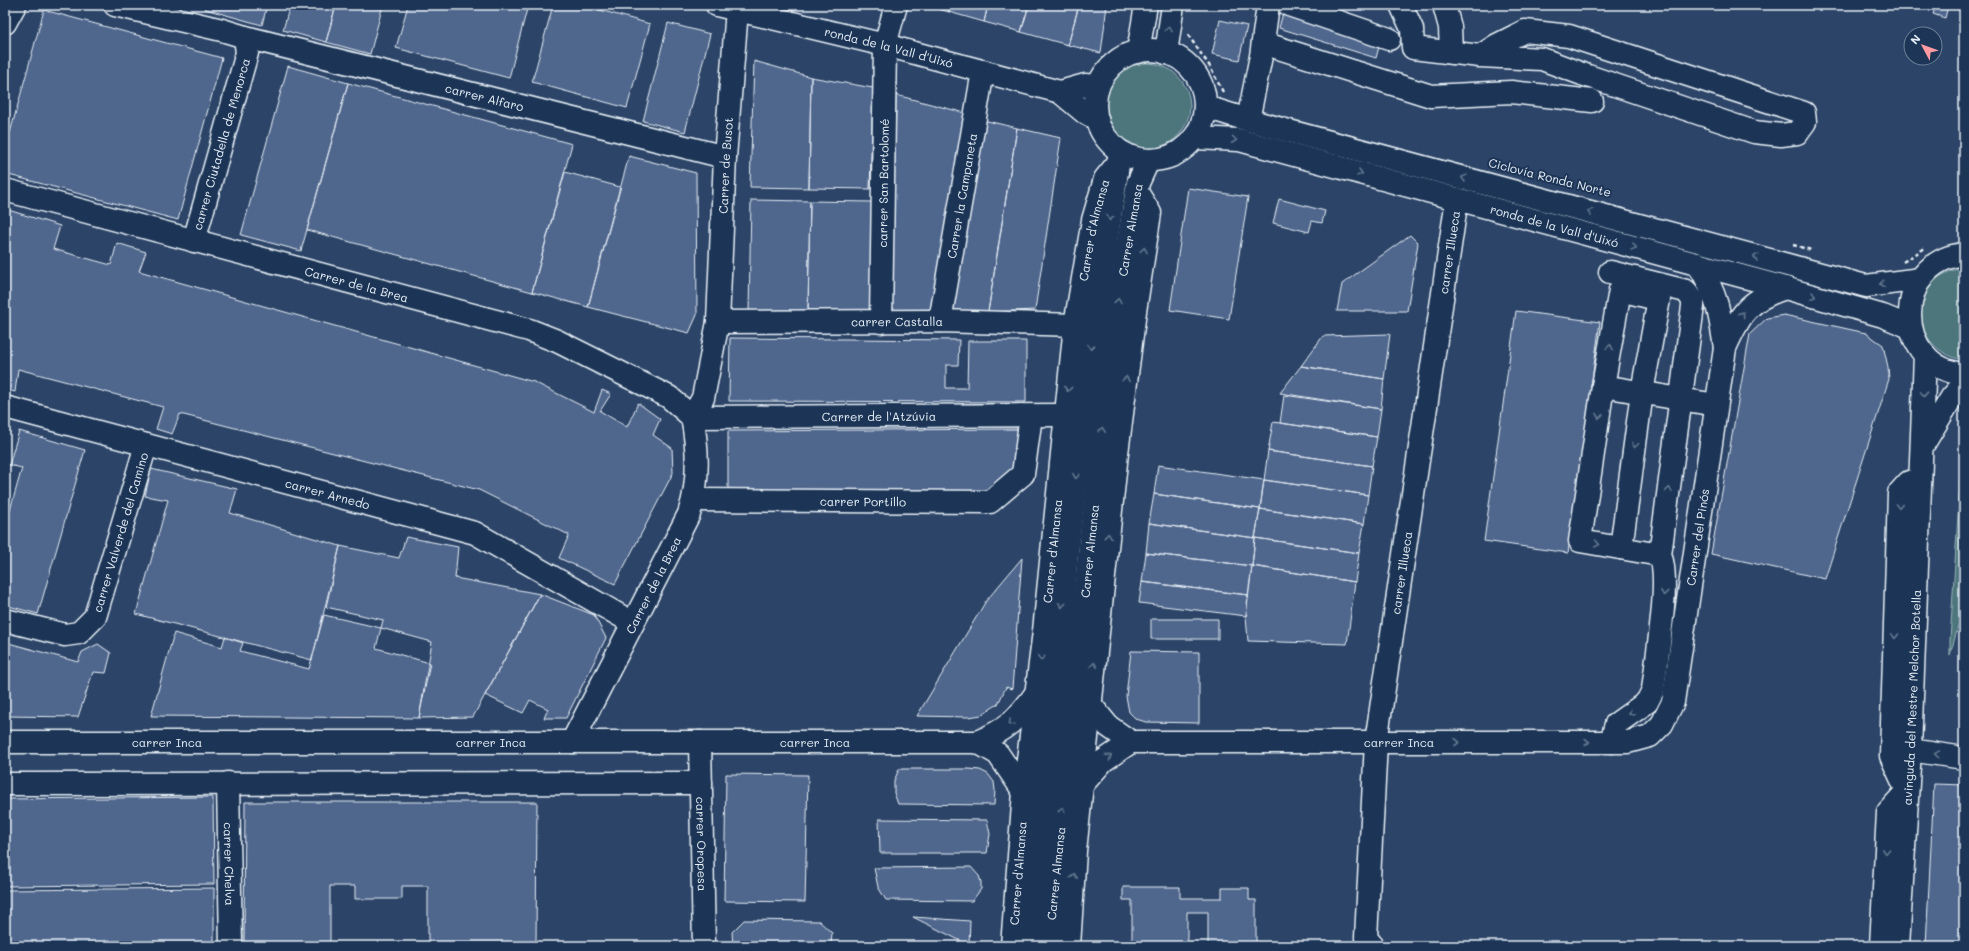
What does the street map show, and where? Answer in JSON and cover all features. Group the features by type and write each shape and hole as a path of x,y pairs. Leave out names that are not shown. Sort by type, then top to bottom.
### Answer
{"street":[{"path":"5,23 15,5"},
{"path":"115,5 222,30 245,37"},
{"name":"carrer San Bartolomé","path":"881,322 885,45 896,5"},
{"path":"1138,52 1146,5"},
{"path":"1166,52 1174,5"},
{"path":"1250,113 1268,5"},
{"path":"1289,5 1389,39"},
{"path":"1402,5 1412,29 1414,48 1480,56 1542,59 1754,132 1781,135 1797,133 1806,122 1804,113 1569,36 1526,31 1498,44 1480,56"},
{"path":"1444,5 1450,28 1450,53"},
{"name":"ronda de la Vall d'Uixó","path":"727,8 885,45 1060,92 1084,112 1097,119"},
{"name":"Carrer de Busot","path":"718,322 725,157 727,8"},
{"name":"carrer Alfaro","path":"245,37 725,157"},
{"name":"carrer Ciutadella de Menorca","path":"194,241 247,53 245,37"},
{"path":"1262,43 1431,96 1511,92 1592,101"},
{"path":"1138,52 1166,52 1182,60 1192,69 1200,82 1204,93 1206,107 1204,118 1195,138 1187,147 1172,156 1148,161 1119,157 1101,130 1097,119 1096,102 1098,86 1105,73 1118,61 1138,52"},
{"name":"Carrer la Campaneta","path":"940,322 983,71"},
{"path":"1060,92 1085,85 1098,86"},
{"name":"ronda de la Vall d'Uixó","path":"1206,107 1250,113 1866,286 1921,279"},
{"name":"ronda de la Vall d'Uixó","path":"1195,138 1239,140 1785,288 1882,316 1910,327"},
{"name":"Carrer d'Almansa","path":"1012,946 1024,792 1075,325 1095,213 1105,179 1119,157"},
{"name":"Carrer d'Almansa","path":"1031,946 1067,554 1092,333 1119,157"},
{"name":"Carrer Almansa","path":"1048,946 1112,334 1138,182 1148,161"},
{"name":"Carrer de la Brea","path":"5,190 529,330 557,341 669,397 692,417 696,458 694,500 683,528 572,742"},
{"path":"1069,946 1075,851 1118,445 1135,311 1150,213 1137,192"},
{"name":"carrer Illueca","path":"1369,942 1376,742 1457,199"},
{"path":"1964,254 1943,260 1931,268 1921,279 1913,294 1909,310 1910,327 1916,342 1925,355 1938,366 1955,373 1964,374"},
{"name":"Carrer del Pinós","path":"1698,264 1710,284 1719,309 1725,348"},
{"path":"1610,272 1686,292 1693,300 1660,555 1664,563 1665,586 1653,690 1647,702 1616,724 1611,742"},
{"name":"Carrer del Pinós","path":"1662,724 1673,702 1725,348 1735,324 1747,306 1772,292 1785,288"},
{"path":"1660,555 1580,541 1603,386 1620,290 1693,306"},
{"path":"1621,548 1642,392 1659,299"},
{"path":"692,417 703,398 718,322"},
{"name":"carrer Castalla","path":"718,322 940,322 1075,325"},
{"name":"avinguda del Mestre Melchor Botella","path":"1898,946 1910,750 1925,355"},
{"name":"avinguda del Mestre Melchor Botella","path":"1921,448 1952,397 1964,384"},
{"path":"1603,386 1716,405"},
{"name":"carrer Arnedo","path":"5,407 475,534 633,623"},
{"name":"Carrer de l'Atzúvia","path":"692,417 1065,415"},
{"name":"carrer Portillo","path":"694,500 990,502 1023,474 1031,416"},
{"name":"carrer Valverde del Camino","path":"5,620 65,635 79,633 94,617 146,445"},
{"path":"1881,946 1888,812 1907,792 1891,756 1899,493 1909,482 1920,480"},
{"path":"977,742 999,733 1024,711 1036,693"},
{"path":"1082,786 1103,761 1131,742 1108,726 1090,704"},
{"name":"carrer Inca","path":"1131,742 1628,742 1650,736 1662,724"},
{"name":"carrer Inca","path":"5,742 977,742"},
{"name":"carrer Oropesa","path":"700,742 704,946"},
{"path":"977,742 998,754 1024,792"},
{"path":"1910,750 1964,758"},
{"name":"carrer Chelva","path":"228,783 231,946"},
{"path":"5,784 701,783"},
{"path":"1053,946 1072,915"},
{"name":"Carrer d'Almansa","path":"1019,946 1033,924"}],"path":[{"path":"1187,28 1187,33 1209,65 1226,98 1250,113"},
{"path":"1792,245 1814,251"},
{"path":"1902,262 1929,246"}],"green space":[{"path":"1147,63 1163,66 1171,70 1183,82 1187,90 1190,106 1187,122 1183,130 1171,142 1163,146 1147,149 1131,146 1123,142 1111,130 1107,122 1104,106 1107,90 1111,82 1123,70 1131,66"},
{"path":"1960,268 1964,268 1964,360 1939,350 1930,341 1920,318 1921,306 1925,294 1933,282 1943,275"},
{"path":"1964,422 1964,606 1950,655 1950,640"}],"building":[{"path":"206,5 267,5 262,25 205,9"},
{"path":"290,5 336,5 326,42 283,30"},
{"path":"336,5 383,5 370,54 326,42"},
{"path":"408,5 528,5 509,78 396,48"},
{"path":"553,5 582,5 650,24 627,108 532,82"},
{"path":"925,5 950,5 949,12"},
{"path":"950,5 988,5 984,22 949,12"},
{"path":"988,5 1029,5 1021,32 984,22"},
{"path":"1029,5 1079,5 1068,45 1021,32"},
{"path":"1079,5 1107,5 1101,53 1068,45"},
{"path":"1936,5 1962,5 1960,10 1948,6 1945,18 1933,14"},
{"path":"44,10 222,58 178,220 5,174 5,151"},
{"path":"1283,13 1380,43 1376,58 1279,28"},
{"path":"1220,20 1247,26 1239,60 1212,54"},
{"path":"668,23 710,34 685,132 643,121"},
{"path":"754,61 811,77 809,188 750,187"},
{"path":"288,66 348,83 301,251 241,235"},
{"path":"811,77 873,88 870,189 809,188"},
{"path":"348,83 572,144 532,292 307,230"},
{"path":"896,95 965,113 934,312 892,313"},
{"path":"983,120 1017,128 988,312 952,313"},
{"path":"1017,128 1061,138 1035,310 988,312"},
{"path":"629,156 696,173 697,315 689,333 588,307"},
{"path":"565,172 620,187 588,307 532,292"},
{"path":"1188,188 1248,197 1229,319 1170,310"},
{"path":"1279,199 1325,211 1322,223 1312,221 1309,232 1273,223"},
{"path":"751,200 810,201 808,312 749,312"},
{"path":"810,201 872,202 870,313 808,312"},
{"path":"5,209 60,226 53,249 111,265 117,243 146,252 139,271 534,382 594,412 602,390 611,394 600,411 627,427 638,403 660,419 653,435 672,448 673,473 615,584 559,558 569,535 479,490 180,414 172,434 156,429 163,407 18,369 15,392 5,389"},
{"path":"1410,235 1418,243 1407,311 1337,311 1342,284"},
{"path":"1516,311 1600,322 1568,553 1484,541"},
{"path":"1784,315 1866,333 1883,345 1888,367 1889,379 1825,579 1711,554 1750,334 1767,318"},
{"path":"1390,334 1384,379 1301,366 1323,336"},
{"path":"730,338 959,340 958,365 946,365 946,388 967,388 968,341 1026,341 1026,402 729,401"},
{"path":"1301,366 1384,379 1381,409 1280,393"},
{"path":"1284,395 1381,409 1377,437 1280,423"},
{"path":"1273,422 1377,437 1372,466 1268,451"},
{"path":"1021,429 1015,470 995,492 728,492 728,431"},
{"path":"19,431 85,450 38,614 5,605 5,528 22,468 9,465"},
{"path":"1268,451 1372,466 1368,495 1264,480"},
{"path":"1158,465 1264,480 1260,509 1154,494"},
{"path":"151,469 237,489 230,513 340,546 312,660 136,614 168,500 145,496"},
{"path":"1264,480 1368,495 1364,524 1260,509"},
{"path":"1154,494 1260,509 1255,538 1149,523"},
{"path":"1260,509 1364,524 1359,553 1255,538"},
{"path":"1149,523 1255,538 1252,566 1146,553"},
{"path":"406,537 458,547 455,578 540,594 473,717 419,718 432,642 381,628 383,620 326,607 340,546 399,558"},
{"path":"1255,538 1359,553 1355,582 1252,566"},
{"path":"1146,553 1252,566 1248,595 1142,582"},
{"path":"1022,558 1012,689 1006,687 998,704 981,715 969,717 917,716 986,601"},
{"path":"1252,566 1355,582 1347,644 1248,641 1246,616"},
{"path":"1142,582 1248,595 1246,616 1139,603"},
{"path":"540,594 594,615 606,638 566,718 544,718 548,709 530,700 523,713 485,695"},
{"path":"324,615 381,628 376,648 430,663 419,718 151,716 174,633 222,647 225,637 243,643 240,651 309,669"},
{"path":"1151,619 1218,619 1218,639 1151,639"},
{"path":"5,642 78,662 82,652 98,644 111,653 106,673 93,672 78,717 5,716"},
{"path":"1131,651 1199,652 1199,723 1146,722 1136,719 1129,712 1126,696"},
{"path":"899,769 980,770 988,774 994,782 994,805 898,804 894,793 894,781"},
{"path":"726,774 808,775 805,902 724,901"},
{"path":"1934,784 1964,785 1964,946 1926,946"},
{"path":"213,797 214,884 5,886 5,799"},
{"path":"245,802 537,802 536,946 428,946 428,886 402,886 402,899 355,899 355,886 330,886 330,946 244,946"},
{"path":"879,819 987,820 990,834 987,853 880,853"},
{"path":"971,867 979,876 981,882 981,889 972,901 886,900 878,887 874,868"},
{"path":"1123,887 1180,887 1180,898 1222,898 1222,888 1249,888 1249,900 1256,900 1256,946 1208,946 1208,912 1187,912 1187,946 1132,946 1132,900 1123,900"},
{"path":"214,888 214,946 5,946 5,890"},
{"path":"913,917 970,921 969,945"},
{"path":"744,920 819,921 832,933 831,946 733,946 732,932"}]}
